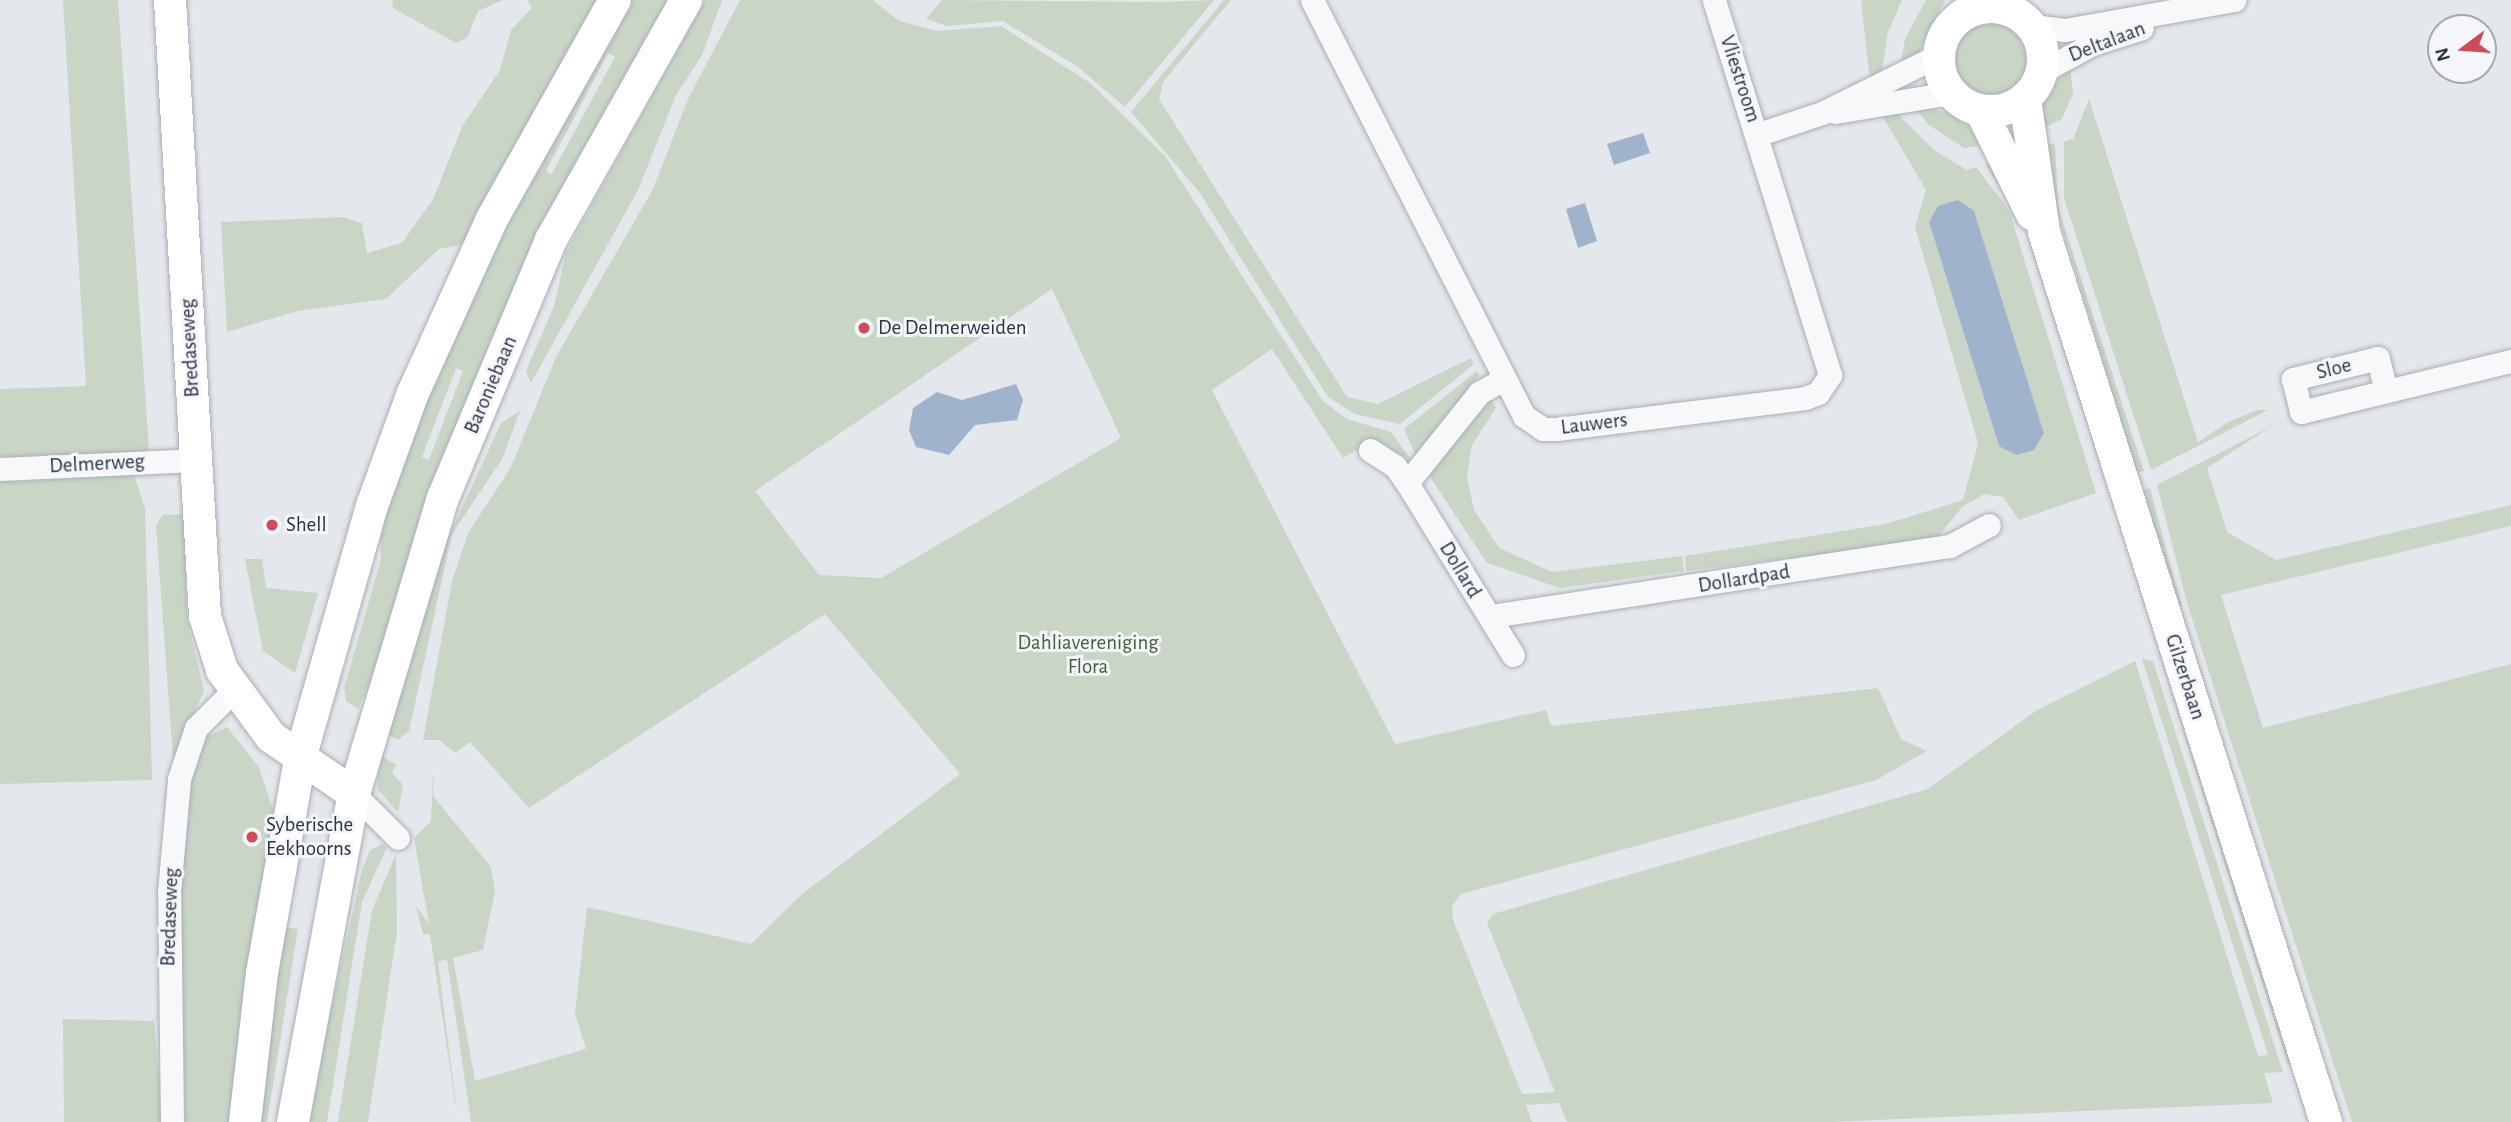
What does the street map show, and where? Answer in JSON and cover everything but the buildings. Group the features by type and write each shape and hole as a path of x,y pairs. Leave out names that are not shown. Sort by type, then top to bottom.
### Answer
{"street":[{"name":"Bredaseweg","path":"170,0 205,617 234,690 271,737 354,793"},
{"path":"245,1122 262,973 301,755 335,620 413,393 492,219 615,0"},
{"name":"Baroniebaan","path":"354,793 443,498 551,240 686,0"},
{"name":"Lauwers","path":"1312,0 1504,379 1524,416 1543,429 1818,393 1830,375 1828,364 1759,134"},
{"name":"Vliestroom","path":"1714,0 1759,134 1822,113 1939,55"},
{"name":"Deltalaan","path":"2032,26 2065,30 2174,14 2235,0"},
{"path":"1993,3 2032,26 2043,52 2041,72 2025,98 2008,109 1981,111 1951,93 1939,55 1956,9 1993,3"},
{"name":"Deltalaan","path":"2041,72 2092,44 2174,14"},
{"name":"Vliestroom","path":"1822,113 1951,93"},
{"name":"Gilzerbaan","path":"2025,98 2044,232 2326,1122"},
{"name":"Gilzerbaan","path":"1981,111 2044,232"},
{"path":"2386,391 2511,361"},
{"path":"1407,483 1479,393 1504,379"},
{"name":"Dollard","path":"1370,450 1395,466 1407,483 1514,655"},
{"name":"Delmerweg","path":"0,469 195,460"},
{"name":"Dollardpad","path":"1492,616 1951,547 1989,525"},
{"name":"Bredaseweg","path":"172,1122 169,892 179,779 196,728 234,690"},
{"path":"354,793 398,838"},
{"path":"293,1122 354,793"}],"green space":[{"path":"63,0 118,0 149,450 0,464 0,389 86,386"},
{"path":"392,0 503,0 478,11 467,38 456,43 393,8"},
{"path":"527,0 600,0 466,244 439,249 386,299 298,311 227,332 221,222 342,217 362,223 367,253 402,243 433,199 463,125 500,70 511,30 532,8"},
{"path":"620,0 672,0 358,709 346,701 344,688 381,559 380,524 455,326","holes":["608,53 615,57 551,175 546,171","456,368 463,371 429,460 422,457"]},
{"path":"705,0 722,0 702,55 676,95 638,190 531,383 526,371 554,306 566,252"},
{"name":"Dahliavereniging Flora","path":"740,0 873,0 899,21 938,31 1001,26 1090,83 1165,156 1323,401 1347,419 1391,432 1411,460 1383,445 1363,446 1343,458 1272,349 1212,390 1395,744 1546,710 1551,726 1878,688 1901,739 1927,751 1876,780 1461,894 1452,906 1453,920 1522,1094 1555,1092 1487,923 1493,914 1928,789 2037,710 2135,661 2258,1056 2268,1055 2142,659 2153,661 2283,1072 2264,1073 2273,1103 1829,1122 1567,1122 1559,1103 1526,1105 1532,1122 471,1122 447,959 438,962 458,1122 430,934 423,934 416,906 429,924 414,838 431,821 434,774 433,796 491,867 495,891 483,950 453,958 475,1081 586,1049 575,1014 587,907 751,944 801,895 960,774 825,614 529,808 470,742 455,753 439,740 423,740 452,581 468,533 510,469 557,355 652,191 689,97","holes":["1052,289 1121,438 881,578 819,575 755,491"]},
{"path":"942,0 1214,0 1125,107 1078,67 1003,21 947,26 926,19"},
{"path":"1224,0 1231,0 1163,82 1159,99 1347,397 1378,404 1471,358 1474,364 1400,424 1355,414 1328,397 1200,193 1131,112"},
{"path":"1861,0 1902,0 1888,32 1882,71 1870,80"},
{"path":"1926,0 1945,0 1920,51 1900,70 1905,39"},
{"path":"1982,20 1998,20 2012,26 2023,37 2029,51 2029,67 2023,81 2012,92 1998,98 1982,98 1968,92 1957,81 1951,67 1951,51 1957,37 1968,26"},
{"path":"2070,65 2073,93 2062,119 2036,132 2044,99"},
{"path":"2089,99 2198,442 2228,422 2258,410 2268,410 2151,470 2064,198 2064,142 2073,139"},
{"path":"1912,104 1949,113 1993,144 1964,148 1929,125"},
{"path":"1880,112 1896,112 1934,150 1967,170 1976,167 2009,210 2096,493 2019,520 2003,497 1984,494 1962,507 1936,540 1686,571 1685,556 1886,524 1963,500 1978,443 1915,227 1926,190","holes":["1955,202 1974,211 2044,433 1999,446 1929,222 1941,206"]},
{"path":"2055,143 2058,208 2144,471 2137,473 2038,148"},
{"path":"2002,159 2074,369 2104,477 2024,224 1985,164"},
{"path":"1477,371 1479,375 1417,457 1404,429"},
{"path":"1491,399 1496,408 1472,445 1467,477 1474,510 1499,548 1552,572 1682,556 1684,571 1560,588 1487,563 1428,474 1480,404"},
{"path":"520,411 502,459 452,534 409,731 398,740 386,733 449,536 501,423"},
{"path":"2272,426 2207,468 2227,532 2276,560 2511,505 2511,526 2221,595 2263,728 2511,664 2511,1122 2352,1122 2187,603 2157,485"},
{"path":"134,475 145,508 152,780 0,784 0,482"},
{"path":"2150,488 2183,607 2175,604 2143,490"},
{"path":"185,514 187,618 204,691 173,759 156,525 163,515"},
{"path":"245,559 262,559 266,588 318,593 295,673 263,651"},
{"path":"2162,664 2292,1059 2288,1065 2228,875"},
{"path":"227,727 259,767 275,816 231,1122 185,1122 179,866 191,756 200,740"},
{"path":"381,755 396,765 392,772 403,785 398,812 377,789"},
{"path":"382,844 387,847 362,902 327,1122 306,1122 362,870 370,850"},
{"path":"396,854 397,932 368,1122 338,1122 372,910"},
{"path":"283,927 298,929 267,1122 257,1122"},
{"path":"63,1019 154,1021 163,1122 64,1122"}],"water":[{"path":"1643,133 1650,153 1614,165 1607,144"},
{"path":"1958,200 1974,211 2044,433 2034,450 2016,455 1999,446 1929,222 1938,206"},
{"path":"1585,203 1597,241 1578,248 1566,209"},
{"path":"1016,384 1023,400 1017,420 975,425 949,455 916,447 909,430 913,408 937,392 962,400"}],"place":[{"name":"De Delmerweiden","path":"864,328"},
{"name":"Shell","path":"272,525"},
{"name":"Syberische Eekhoorns","path":"252,837"}]}
